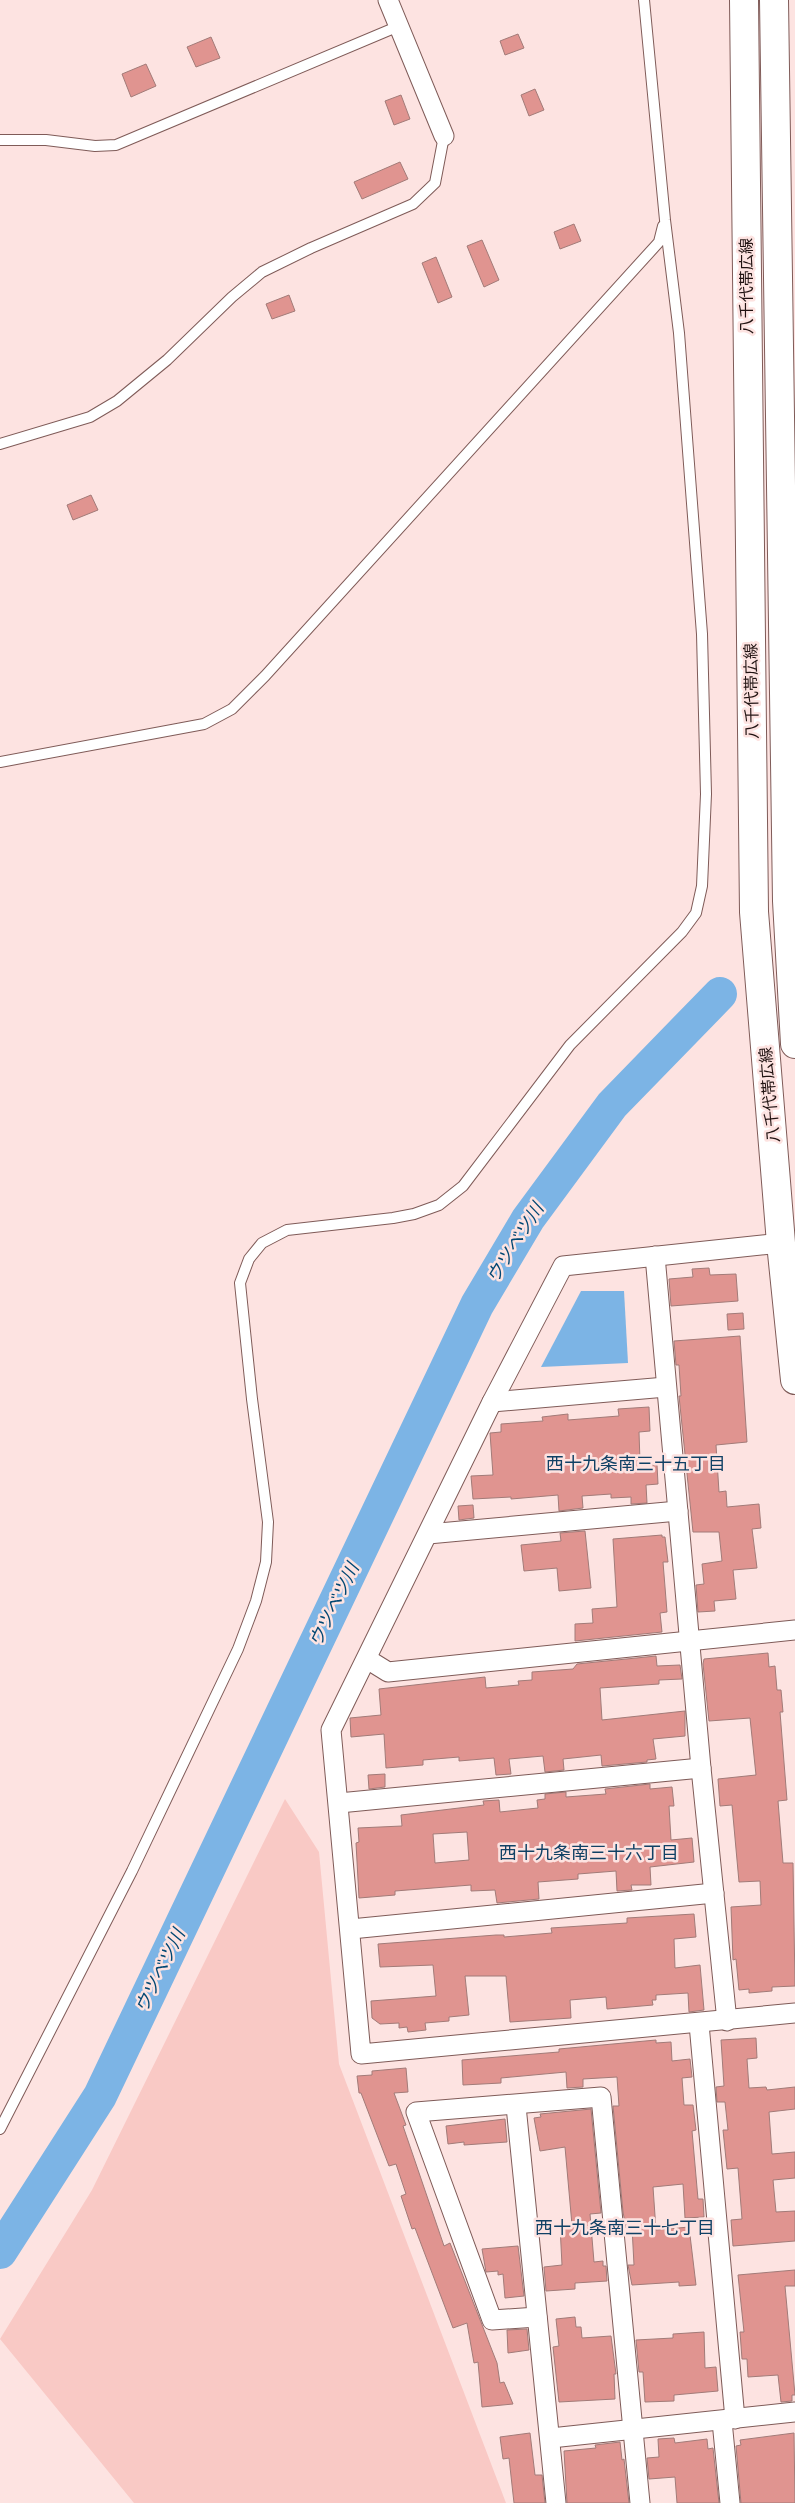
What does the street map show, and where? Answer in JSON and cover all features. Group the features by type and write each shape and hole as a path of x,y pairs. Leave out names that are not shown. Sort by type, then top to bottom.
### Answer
{"main road":[{"name":"八千代帯広線","path":"744,0 754,912 788,1242 795,1380"},
{"name":"八千代帯広線","path":"774,0 787,449 787,900 795,1044"}],"street":[{"path":"388,0 444,136"},
{"path":"748,449 787,449"},
{"path":"788,1242 563,1266 492,1402 331,1730 351,1929 361,2054 699,2024 795,2013"},
{"path":"655,1256 689,1641 727,2021"},
{"path":"492,1402 666,1387"},
{"path":"428,1534 678,1511"},
{"path":"367,1659 388,1672 795,1630"},
{"path":"339,1804 701,1768"},
{"path":"351,1929 714,1893"},
{"path":"699,2024 728,2420 730,2503"},
{"path":"537,2316 492,2320 416,2112 516,2106 601,2097 640,2503"},
{"path":"516,2106 551,2438 556,2503"},
{"path":"551,2438 632,2431 795,2412"}],"lane":[{"path":"0,2128 132,1871 238,1650 256,1601 266,1562 268,1522 252,1399 240,1283 250,1259 262,1243 287,1230 414,1214 438,1205 463,1186 570,1045 682,932 696,913 702,886 706,794 702,634 679,333 665,218 644,0"},
{"path":"0,140 46,140 95,146 116,145 399,26"},
{"path":"0,444 90,417 110,405 167,360 232,297 262,272 311,248 413,204 435,183 444,136"},
{"path":"0,762 204,724 232,709 265,676 659,242 665,218"}],"shaded area":[{"path":"285,1799 319,1852 339,2064 506,2503 134,2503 0,2339 92,2190"}],"water":[{"path":"581,1291 624,1291 628,1363 541,1367"}],"building":[{"path":"518,34 524,48 505,55 500,41"},
{"path":"211,37 220,58 196,67 187,47"},
{"path":"146,64 156,86 131,97 122,74"},
{"path":"535,89 544,110 529,116 521,95"},
{"path":"401,95 410,119 394,125 385,101"},
{"path":"400,162 408,179 362,199 354,182"},
{"path":"574,224 581,241 560,249 554,232"},
{"path":"482,240 499,280 484,287 467,246"},
{"path":"436,257 452,297 438,303 422,263"},
{"path":"289,295 295,311 272,319 266,304"},
{"path":"91,495 98,510 73,520 67,505"},
{"path":"709,1268 710,1275 736,1274 738,1301 671,1306 669,1279 693,1277 692,1269"},
{"path":"743,1313 744,1329 728,1330 727,1314"},
{"path":"740,1336 747,1442 716,1445 719,1492 726,1491 727,1507 759,1504 761,1528 752,1529 757,1568 733,1570 736,1599 714,1601 715,1611 698,1612 696,1585 704,1584 702,1564 722,1561 719,1532 693,1532 679,1396 681,1396 679,1365 676,1365 674,1341"},
{"path":"649,1407 650,1431 639,1432 640,1462 651,1461 652,1465 657,1465 658,1484 646,1485 647,1503 631,1504 631,1497 611,1498 611,1494 582,1496 583,1508 559,1511 558,1495 511,1499 511,1497 473,1499 471,1476 493,1475 490,1433 501,1432 501,1424 543,1421 542,1417 568,1414 568,1420 619,1416 618,1409"},
{"path":"473,1505 474,1518 459,1520 458,1506"},
{"path":"585,1531 591,1588 559,1591 557,1568 524,1571 521,1545 561,1541 560,1533"},
{"path":"662,1535 662,1537 665,1537 668,1562 663,1562 667,1612 660,1613 662,1632 575,1641 575,1624 593,1623 592,1609 617,1607 613,1539"},
{"path":"768,1653 769,1667 775,1666 777,1690 781,1690 783,1712 780,1712 787,1800 778,1801 783,1863 793,1863 795,1986 772,1987 772,1991 749,1993 749,1989 739,1990 736,1959 733,1960 731,1907 761,1905 760,1881 739,1882 732,1805 720,1806 718,1779 756,1775 750,1718 709,1721 703,1664 704,1659"},
{"path":"656,1656 657,1666 680,1665 682,1679 659,1680 659,1684 600,1688 602,1720 685,1711 685,1736 653,1739 656,1759 647,1760 647,1762 602,1766 601,1755 563,1759 564,1770 545,1772 543,1756 509,1759 511,1774 496,1775 494,1758 459,1761 459,1757 423,1760 423,1765 386,1768 384,1734 351,1737 350,1718 381,1715 379,1689 485,1677 486,1688 519,1685 518,1681 532,1680 532,1672 573,1669 577,1664"},
{"path":"385,1774 385,1787 369,1789 368,1775"},
{"path":"650,1784 650,1789 672,1787 674,1806 669,1806 671,1840 692,1838 694,1862 650,1867 651,1885 631,1885 632,1890 617,1891 616,1871 578,1874 578,1879 538,1882 539,1899 497,1903 495,1890 471,1891 471,1885 395,1891 395,1895 359,1898 356,1843 359,1842 358,1828 402,1826 401,1815 484,1805 483,1801 499,1800 500,1812 538,1808 537,1800 545,1799 545,1794 566,1792 566,1797 606,1794 605,1789","holes":["467,1832 469,1860 435,1863 433,1834"]},
{"path":"694,1914 696,1937 674,1939 675,1968 700,1965 704,2010 689,2012 688,1993 656,1995 656,2000 652,2000 653,2005 607,2009 606,1997 570,2000 571,2018 510,2022 506,1976 465,1976 469,2015 449,2017 449,2021 425,2023 426,2030 408,2032 407,2027 399,2028 399,2023 380,2024 372,2018 371,2001 436,1996 433,1965 380,1967 378,1944 496,1935 504,1935 504,1937 552,1933 551,1928 627,1923 627,1918"},
{"path":"756,2038 757,2058 747,2059 749,2088 766,2087 767,2090 795,2087 795,2109 769,2112 772,2154 795,2152 795,2178 773,2180 776,2212 795,2211 795,2241 733,2246 731,2220 742,2219 738,2168 727,2169 723,2130 728,2130 725,2102 717,2102 716,2087 724,2086 721,2040"},
{"path":"656,2040 656,2043 671,2042 672,2061 690,2059 692,2077 682,2078 684,2105 693,2105 696,2130 692,2131 698,2199 703,2199 704,2217 685,2218 683,2184 653,2187 656,2230 689,2227 696,2285 679,2286 679,2282 632,2285 628,2265 634,2265 632,2227 626,2228 623,2212 613,2106 619,2106 617,2077 583,2079 583,2087 567,2088 566,2072 501,2078 501,2083 463,2085 462,2060 559,2052 559,2049"},
{"path":"406,2068 408,2092 394,2093 406,2125 403,2126 444,2246 450,2243 497,2363 500,2383 504,2382 513,2404 482,2407 478,2362 474,2363 467,2323 453,2328 415,2228 412,2229 401,2196 406,2194 396,2164 389,2166 361,2093 359,2093 357,2076 372,2075 372,2071"},
{"path":"591,2109 601,2213 590,2214 594,2262 603,2261 603,2266 606,2266 607,2281 575,2283 575,2289 546,2291 544,2267 562,2265 560,2226 572,2225 565,2147 540,2151 534,2118 541,2117 540,2114"},
{"path":"505,2119 507,2142 464,2145 464,2142 448,2144 446,2126"},
{"path":"518,2246 524,2296 505,2298 503,2274 498,2275 498,2271 486,2272 482,2249"},
{"path":"795,2270 795,2286 785,2286 795,2395 792,2395 792,2401 781,2402 778,2375 748,2377 747,2359 742,2359 740,2332 744,2332 738,2275"},
{"path":"575,2317 576,2327 581,2327 582,2338 611,2336 616,2374 614,2374 615,2399 559,2402 553,2347 559,2346 556,2319"},
{"path":"527,2329 529,2350 508,2353 507,2330"},
{"path":"704,2332 705,2368 716,2367 718,2391 674,2395 674,2401 645,2402 643,2372 639,2372 636,2340 673,2338 673,2334"},
{"path":"530,2433 535,2475 542,2475 545,2503 514,2503 509,2458 503,2459 500,2437"},
{"path":"794,2433 795,2503 741,2503 736,2446 741,2445 740,2440"},
{"path":"674,2438 675,2443 707,2439 708,2449 713,2448 719,2503 677,2503 675,2477 649,2479 647,2458 659,2457 658,2439"},
{"path":"620,2442 629,2503 567,2503 564,2451 596,2448 595,2445"}],"waterway":[{"name":"ウツベツ川","path":"0,2252 100,2096 477,1305 528,1219 612,1105 720,994"}],"district":[{"name":"西十九条南三十五丁目","path":"636,1464"},
{"name":"西十九条南三十六丁目","path":"589,1853"},
{"name":"西十九条南三十七丁目","path":"625,2228"}]}
